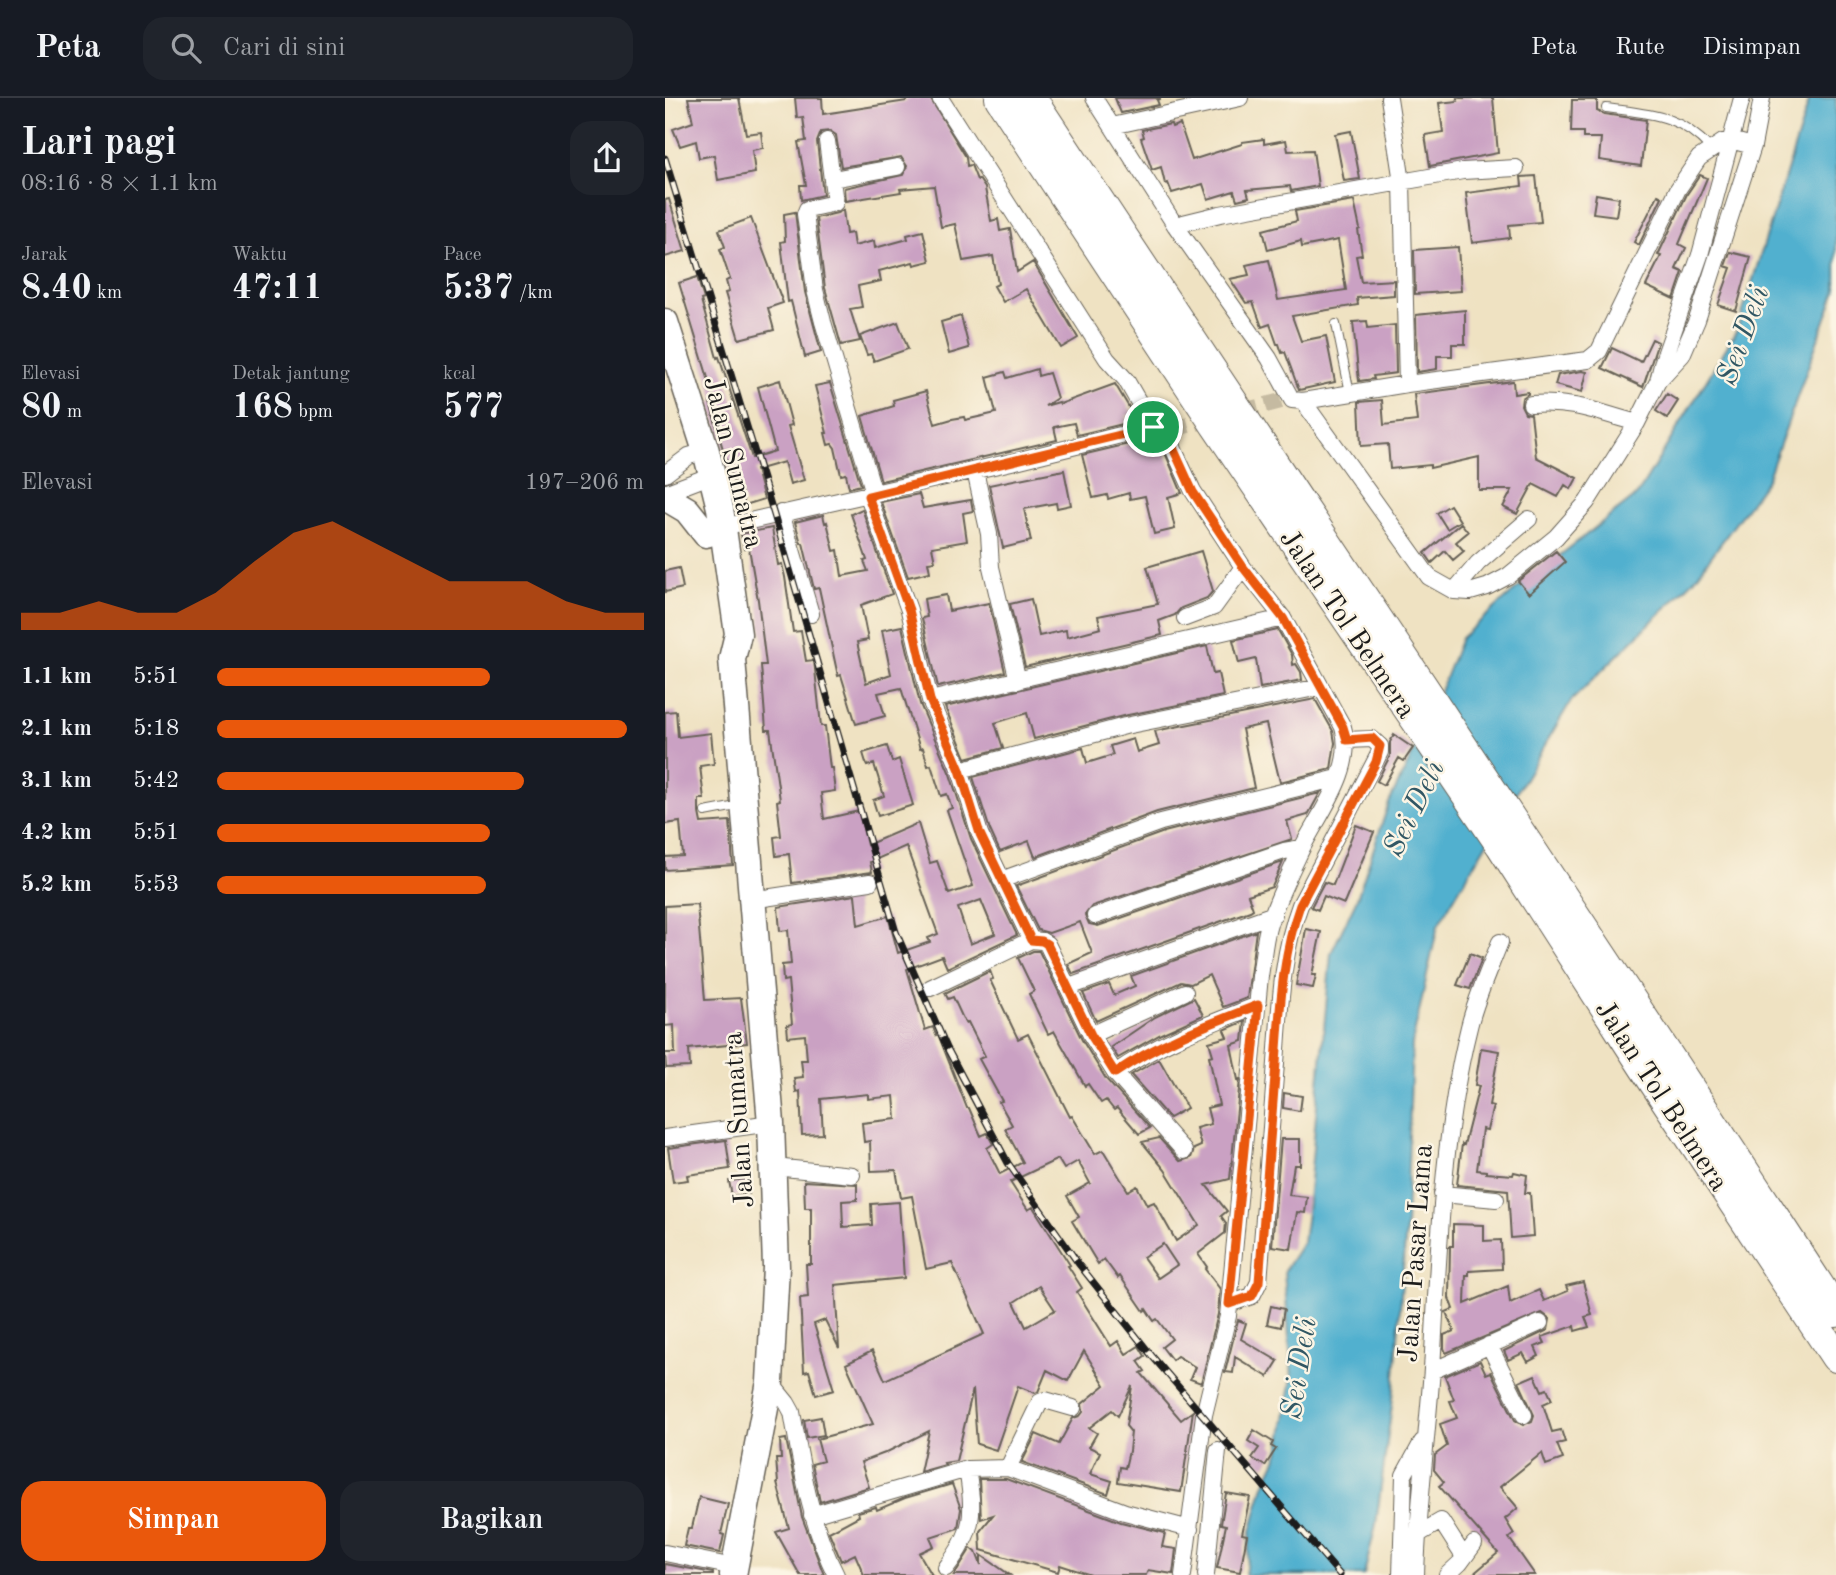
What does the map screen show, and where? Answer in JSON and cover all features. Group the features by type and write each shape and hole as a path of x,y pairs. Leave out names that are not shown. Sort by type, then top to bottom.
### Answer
{"highway":[{"name":"Jalan Tol Belmera","path":"1000,98 1398,697 1511,839 1836,1312"},
{"name":"Jalan Tol Belmera","path":"1031,98 1407,665 1644,1067 1836,1357"},
{"name":"Jalan Sumatra","path":"665,322 715,531 722,635 732,659 774,1167 776,1268 770,1382 733,1571"},
{"name":"Jalan Sumatra","path":"665,375 701,465"},
{"path":"665,495 715,531"}],"street":[{"path":"940,98 1107,359 1165,429 1193,492 1243,567 1283,618 1343,727 1347,740 1338,778 1327,804 1302,848 1269,924 1260,976 1229,1304 1204,1415 1183,1575"},
{"path":"1094,98 1175,225 1269,358 1292,401 1424,571 1435,582 1454,591 1478,590 1497,583 1556,537 1587,502 1637,423 1658,381 1753,146 1762,98"},
{"path":"1112,126 1240,98"},
{"path":"1389,98 1402,182 1406,384"},
{"path":"1709,256 1730,140 1742,98"},
{"path":"1292,401 1578,362 1594,356 1604,341 1678,189 1699,158 1710,148 1730,140 1753,146"},
{"path":"827,141 835,203 807,209 805,214 815,290 823,322 871,494 909,610 930,700 960,770 980,834 1031,940"},
{"path":"833,179 897,167"},
{"path":"1175,225 1220,214 1463,171 1516,168"},
{"path":"1531,404 1567,403 1637,423"},
{"path":"715,531 781,513 1165,429"},
{"path":"665,474 701,465"},
{"path":"665,495 701,465"},
{"path":"975,471 989,534 991,567 1018,681"},
{"path":"781,513 811,614"},
{"path":"1454,591 1478,563 1529,519"},
{"path":"1185,618 1214,607 1243,567"},
{"path":"930,700 1283,618"},
{"path":"960,770 1125,726 1319,687"},
{"path":"1229,1304 1252,1296 1259,1282 1278,1035 1286,954 1293,925 1300,905 1380,752 1380,746 1372,738 1347,740"},
{"path":"1000,880 1161,822 1338,778"},
{"path":"1095,916 1285,851 1302,848"},
{"path":"752,900 870,882"},
{"path":"1069,987 1274,914"},
{"path":"930,988 1031,940 1047,944 1091,1035 1115,1073 1184,1151"},
{"name":"Jalan Pasar Lama","path":"1416,1575 1442,1194 1454,1097 1469,1025 1500,942"},
{"path":"1091,1035 1185,992"},
{"path":"1115,1073 1145,1054 1258,1005"},
{"path":"665,1138 771,1123"},
{"path":"774,1167 852,1175"},
{"path":"1442,1194 1496,1199"},
{"path":"1432,1371 1539,1322"},
{"path":"1489,1345 1524,1415"},
{"path":"770,1382 792,1412 812,1515 836,1575"},
{"path":"1008,1468 1040,1402 1073,1408"},
{"path":"1401,1575 1404,1475 1426,1434"},
{"path":"1206,1575 1218,1450"},
{"path":"812,1515 967,1469 1008,1468 1125,1512 1190,1525 1211,1524"},
{"path":"946,1568 965,1542 971,1527 967,1469"},
{"path":"1417,1535 1441,1521 1469,1550 1447,1575"},
{"path":"665,1553 733,1571"}],"lane":[{"path":"1606,108 1660,115 1674,120 1699,136 1710,148"},
{"path":"1336,324 1350,393"},
{"path":"705,812 745,804"}],"water":[{"name":"Sei Deli","path":"1810,98 1836,98 1836,290 1767,480 1694,580 1571,701 1438,925 1412,1044 1406,1228 1394,1390 1376,1524 1364,1575 1245,1575 1251,1531 1264,1485 1279,1453 1292,1378 1284,1271 1303,1242 1331,953 1356,901 1389,803 1427,724 1461,638 1513,592 1637,495 1737,330"}],"building":[{"path":"688,98 739,98 746,134 761,132 763,148 752,150 755,173 718,180 714,155 699,158 696,141 680,146 673,129 693,122"},
{"path":"795,98 822,98 823,114 907,101 906,98 930,98 966,157 967,166 971,165 977,180 979,179 985,188 991,221 998,219 1000,231 1010,229 1017,272 1033,262 1078,338 1061,348 1026,289 1003,302 994,286 998,284 993,256 963,261 955,224 941,227 934,186 900,189 901,192 845,201 844,188 903,175 907,166 901,157 841,167 836,135 830,131 821,132 817,142 823,195 801,200 800,185 806,185 798,142 806,141 803,117 797,118"},
{"path":"1115,98 1160,99 1157,100 1159,105 1121,113"},
{"path":"1457,98 1493,98 1498,153 1430,166 1425,135 1443,132 1439,103 1458,101"},
{"path":"1572,100 1597,100 1597,111 1604,114 1646,120 1641,166 1599,160 1601,138 1583,138 1583,132 1571,132"},
{"path":"1171,124 1172,127 1180,124 1192,160 1242,142 1264,139 1264,144 1286,140 1288,151 1313,150 1318,186 1291,191 1290,186 1247,190 1249,197 1237,200 1234,191 1208,199 1203,184 1172,193 1168,183 1165,184 1161,167 1152,170 1141,138 1144,137 1142,130"},
{"path":"1351,131 1360,179 1344,181 1335,134"},
{"path":"1700,175 1707,178 1679,244 1686,248 1676,269 1683,272 1674,299 1646,286 1687,194"},
{"path":"1536,176 1541,222 1509,225 1510,238 1472,243 1466,193 1522,186 1521,177"},
{"path":"1596,194 1619,198 1616,216 1593,213"},
{"path":"1658,195 1662,197 1639,245 1634,242"},
{"path":"669,199 685,251 665,257 665,200"},
{"path":"1354,201 1360,229 1362,255 1356,256 1361,282 1394,280 1394,295 1357,298 1358,305 1292,316 1301,341 1326,336 1335,382 1299,390 1285,352 1282,353 1277,344 1270,324 1262,327 1253,302 1246,303 1230,279 1249,275 1246,265 1269,260 1278,300 1346,290 1338,240 1302,247 1301,241 1268,250 1263,230 1297,221 1295,211"},
{"path":"843,210 846,234 852,233 854,246 874,241 875,248 908,239 907,235 923,231 930,261 914,265 913,262 879,271 881,281 858,286 862,307 850,309 860,341 841,345 825,288 816,218"},
{"path":"795,212 805,292 821,352 805,357 791,301 788,302 781,242 785,241 784,214"},
{"path":"751,218 783,303 768,308 774,330 739,339 725,293 729,292 726,281 730,279 720,249 725,247 719,230"},
{"path":"1458,247 1461,291 1415,294 1414,250"},
{"path":"1730,252 1751,257 1736,311 1718,305 1731,268 1725,266"},
{"path":"697,277 717,358 719,357 752,458 775,451 758,387 780,380 792,425 788,426 804,480 790,484 784,462 756,470 764,499 745,505 738,481 733,482 719,436 710,402 715,401 679,283"},
{"path":"1465,310 1465,344 1452,344 1452,356 1437,356 1437,369 1417,372 1416,315"},
{"path":"961,316 969,348 949,354 941,322"},
{"path":"1367,321 1368,328 1395,325 1396,373 1359,381 1353,322"},
{"path":"898,322 908,349 874,361 871,354 867,355 860,336"},
{"path":"1652,339 1658,342 1643,387 1602,368 1612,348 1641,362"},
{"path":"1037,369 1038,376 1049,373 1057,398 1045,406 1059,402 1060,404 1115,384 1133,414 1126,416 1127,423 1077,435 1074,423 1054,427 1057,440 881,481 862,416 894,406 893,400 926,391 935,424 996,413 987,377 1005,372 1007,378"},
{"path":"1587,372 1582,392 1555,385 1558,375"},
{"path":"1513,381 1514,394 1528,392 1522,398 1521,405 1525,413 1531,414 1536,457 1577,478 1571,489 1565,485 1558,497 1533,484 1517,514 1503,507 1512,490 1479,490 1479,457 1430,468 1430,465 1390,469 1388,444 1361,446 1359,402 1382,400 1384,425 1417,421 1414,394"},
{"path":"830,383 861,485 849,488 846,474 841,475 835,448 832,444 828,445 815,386"},
{"path":"1667,394 1678,401 1667,418 1656,411"},
{"path":"1159,438 1182,493 1168,497 1175,529 1154,534 1145,496 1130,499 1129,493 1108,499 1107,495 1093,498 1082,455"},
{"path":"1064,470 1071,505 1057,508 1056,503 1024,509 1031,541 1003,548 989,485"},
{"path":"919,494 923,508 971,500 973,511 963,513 967,541 932,547 935,561 928,562 930,572 908,577 881,502"},
{"path":"1450,505 1460,521 1447,529 1437,513"},
{"path":"862,509 892,594 861,605 868,640 857,642 866,683 891,674 882,630 902,626 920,704 950,774 971,839 1017,935 947,968 942,956 907,969 925,1030 933,1027 936,1035 938,1034 981,1136 987,1133 993,1144 987,1148 1000,1174 1023,1162 1005,1129 1012,1125 979,1059 985,1056 968,1022 965,1023 953,997 948,999 945,993 990,971 993,979 990,980 1018,1039 1028,1034 1070,1117 1072,1116 1095,1154 1103,1150 1128,1191 1137,1186 1147,1205 1154,1202 1176,1241 1199,1225 1165,1170 1142,1142 1159,1138 1180,1161 1191,1158 1194,1149 1201,1146 1196,1128 1211,1124 1207,1108 1219,1105 1209,1056 1213,1055 1209,1042 1227,1037 1224,1030 1245,1021 1243,1041 1231,1045 1238,1080 1240,1079 1230,1179 1206,1185 1227,1211 1221,1216 1226,1223 1225,1233 1198,1254 1220,1289 1218,1314 1201,1383 1190,1379 1195,1367 1177,1356 1172,1360 1162,1347 1172,1339 1157,1319 1154,1321 1146,1309 1144,1311 1120,1276 1118,1278 1104,1259 1098,1264 1072,1221 1079,1217 1067,1196 1090,1183 1078,1161 1064,1169 1058,1159 1010,1182 1028,1210 1033,1207 1070,1265 1068,1266 1082,1288 1077,1292 1111,1346 1118,1341 1126,1354 1139,1346 1145,1356 1138,1361 1145,1371 1141,1373 1181,1420 1193,1411 1181,1492 1118,1482 1120,1467 1125,1468 1129,1451 1131,1432 1126,1426 1132,1386 1118,1416 1112,1410 1089,1428 1097,1433 1089,1447 1100,1452 1090,1474 1112,1481 1108,1494 1022,1462 1036,1434 1059,1444 1073,1418 1083,1412 1082,1404 1105,1385 1084,1351 1068,1381 1047,1370 1038,1392 1018,1386 996,1450 977,1444 973,1389 956,1461 920,1472 929,1431 861,1462 869,1487 820,1502 812,1464 823,1461 817,1439 873,1424 846,1364 872,1351 885,1380 984,1334 952,1263 926,1269 912,1196 901,1198 896,1170 871,1171 870,1141 864,1142 862,1123 896,1119 894,1096 868,1099 868,1094 821,1099 823,1134 802,1135 800,1091 796,1092 794,1078 803,1077 801,1060 807,1060 805,1035 788,1037 787,1025 792,1024 788,980 783,981 782,965 791,964 788,930 780,931 778,907 855,895 858,925 888,916 898,953 930,942 928,938 938,934 906,846 870,862 872,872 792,883 789,854 776,856 774,837 781,836 777,801 780,800 770,730 766,730 761,665 766,665 749,548 744,549 741,534 772,528 778,565 782,564 785,577 793,632 801,631 806,661 814,660 821,726 825,726 835,791 821,793 824,819 859,811 867,845 918,823 930,863 937,861 949,894 973,886 947,810 952,808 947,794 941,796 931,765 928,766 923,748 920,749 901,688 878,693 885,716 856,724 841,675 838,676 819,588 814,589 795,522 823,515 834,551 838,550 842,576 868,571 864,561 867,560 851,514","holes":["981,900 995,934 970,944 958,908","1163,1244 1177,1265 1158,1278 1143,1257","1039,1286 1055,1310 1026,1327 1014,1302"]},
{"path":"1461,523 1468,532 1456,542 1464,551 1453,560 1445,551 1432,563 1425,553"},
{"path":"1201,551 1213,591 1207,598 1181,608 1175,615 1159,621 1162,635 1025,667 1010,604 1031,599 1039,636 1066,630 1067,637 1101,628 1098,616 1158,604 1147,567"},
{"path":"1556,551 1565,562 1529,594 1518,581"},
{"path":"679,568 683,588 665,592 665,571"},
{"path":"946,595 949,611 989,603 1005,672 938,687 922,618 927,617 924,599"},
{"path":"1278,630 1292,655 1293,665 1296,664 1301,672 1302,680 1260,688 1256,659 1239,663 1233,640"},
{"path":"1207,646 1213,674 1218,673 1223,696 1123,716 1034,739 1027,713 995,723 1003,748 966,758 945,707"},
{"path":"1315,699 1333,731 1335,743 1331,769 1280,782 1266,724 1242,729 1254,788 1157,812 1035,857 1029,841 1000,852 973,777 1083,748 1087,763 1113,755 1110,746 1133,739 1137,752 1159,745 1155,731"},
{"path":"676,711 678,737 711,733 714,764 700,766 704,799 699,799 699,813 701,823 730,821 733,865 665,870 665,857 683,856 680,822 665,824 665,712"},
{"path":"1394,735 1413,748 1404,761 1399,758 1384,785 1377,781 1390,756 1390,742"},
{"path":"887,746 892,762 899,759 913,805 878,816 873,800 884,796 874,764 867,766 863,753"},
{"path":"1320,793 1308,815 1287,821 1292,839 1092,906 1085,915 1089,924 1098,926 1283,862 1272,887 1248,895 1253,909 1073,974 1068,964 1092,953 1080,922 1049,933 1038,930 1016,886 1164,832"},
{"path":"1356,825 1374,832 1344,904 1324,896 1318,910 1311,907 1324,882 1333,885"},
{"path":"697,904 705,1000 741,998 747,1043 689,1049 690,1067 666,1068 665,1053 675,1053 674,1025 665,1026 665,906"},
{"path":"1306,929 1321,932 1312,975 1316,975 1313,988 1296,985"},
{"path":"1256,931 1247,998 1223,1007 1209,975 1191,984 1181,982 1096,1021 1083,993 1109,984 1114,995 1135,986 1131,976"},
{"path":"1039,951 1082,1040 1106,1079 1150,1128 1139,1134 1117,1108 1114,1110 1106,1100 1101,1103 1088,1084 1085,1086 1054,1031 1048,1034 1029,994 1034,991 1018,958"},
{"path":"1470,953 1482,958 1470,989 1457,985"},
{"path":"1194,998 1203,1015 1118,1058 1111,1047 1155,1017"},
{"path":"1481,1048 1499,1051 1489,1105 1493,1106 1487,1130 1482,1129 1477,1170 1527,1175 1525,1193 1530,1193 1533,1236 1511,1238 1508,1190 1457,1185 1462,1144 1464,1145 1479,1086 1475,1085"},
{"path":"1159,1059 1187,1108 1169,1118 1131,1075"},
{"path":"1284,1093 1302,1096 1300,1111 1283,1108"},
{"path":"1281,1139 1300,1139 1300,1165 1294,1165 1289,1195 1307,1197 1305,1213 1297,1212 1291,1249 1272,1246"},
{"path":"726,1140 730,1169 687,1175 688,1180 673,1182 668,1148"},
{"path":"746,1179 749,1194 732,1196 729,1181"},
{"path":"804,1181 857,1184 857,1200 842,1201 843,1227 872,1225 871,1204 899,1202 904,1278 835,1285 839,1348 825,1320 814,1324 834,1390 816,1395 809,1371 804,1372 800,1298 808,1297 806,1264 811,1264 811,1208 805,1208"},
{"path":"1453,1224 1484,1225 1484,1241 1501,1240 1502,1269 1469,1271 1469,1275 1466,1275 1465,1304 1508,1286 1510,1303 1539,1290 1544,1301 1568,1291 1566,1286 1583,1282 1592,1315 1585,1317 1589,1327 1575,1331 1574,1326 1542,1337 1545,1343 1535,1347 1539,1356 1528,1362 1523,1353 1508,1360 1504,1351 1548,1330 1550,1319 1542,1313 1446,1353 1444,1335 1454,1331 1446,1312 1453,1309 1449,1298"},
{"path":"1271,1306 1284,1309 1281,1327 1267,1324"},
{"path":"1238,1320 1246,1323 1241,1339 1278,1361 1268,1377 1235,1357 1233,1373 1225,1372"},
{"path":"1480,1361 1486,1374 1491,1372 1515,1420 1523,1425 1532,1421 1534,1415 1519,1382 1535,1375 1542,1391 1547,1389 1552,1400 1543,1404 1552,1432 1561,1430 1565,1442 1557,1444 1563,1459 1546,1465 1542,1453 1500,1487 1518,1508 1505,1519 1514,1534 1509,1538 1535,1575 1472,1575 1498,1553 1439,1486 1444,1482 1434,1470 1435,1455 1447,1446 1440,1424 1457,1418 1445,1376"},
{"path":"821,1417 824,1435 807,1438 804,1420"},
{"path":"1254,1430 1273,1442 1271,1446 1276,1449 1265,1466 1252,1458 1259,1448 1248,1441"},
{"path":"786,1439 802,1517 824,1575 800,1575 776,1532 789,1528 777,1483 776,1459 781,1459 780,1440"},
{"path":"979,1479 1006,1479 1121,1522 1165,1533 1162,1547 1176,1549 1173,1574 1148,1570 1146,1575 1091,1575 1060,1565 1058,1572 981,1550 980,1531 993,1515 981,1519"},
{"path":"952,1484 961,1509 958,1528 930,1537 934,1546 919,1553 932,1575 864,1575 855,1554 841,1561 829,1532 859,1516 858,1512 876,1507 877,1510 905,1498"},
{"path":"1226,1493 1250,1497 1242,1534 1247,1535 1240,1572 1217,1568 1226,1525 1221,1524"},
{"path":"699,1497 728,1504 720,1553 684,1546 688,1528 692,1528"},
{"path":"971,1548 976,1552 981,1565 981,1555 1010,1575 954,1575"},
{"path":"665,1564 713,1573 713,1575 665,1575"}],"tunnel":[{"path":"1173,429 1281,401"}],"railway":[{"path":"665,158 774,515 896,932 947,1048 1008,1163 1078,1263 1152,1356 1340,1575"}],"route":[{"path":"1153,427 1168,430 1193,492 1243,567 1283,618 1343,727 1347,740 1372,738 1380,746 1376,762 1300,905 1293,925 1286,954 1278,1035 1259,1282 1252,1296 1229,1304 1258,1005 1145,1054 1115,1073 1091,1035 1047,944 1031,940 980,834 960,770 930,700 909,610 868,496 1153,427"}]}
